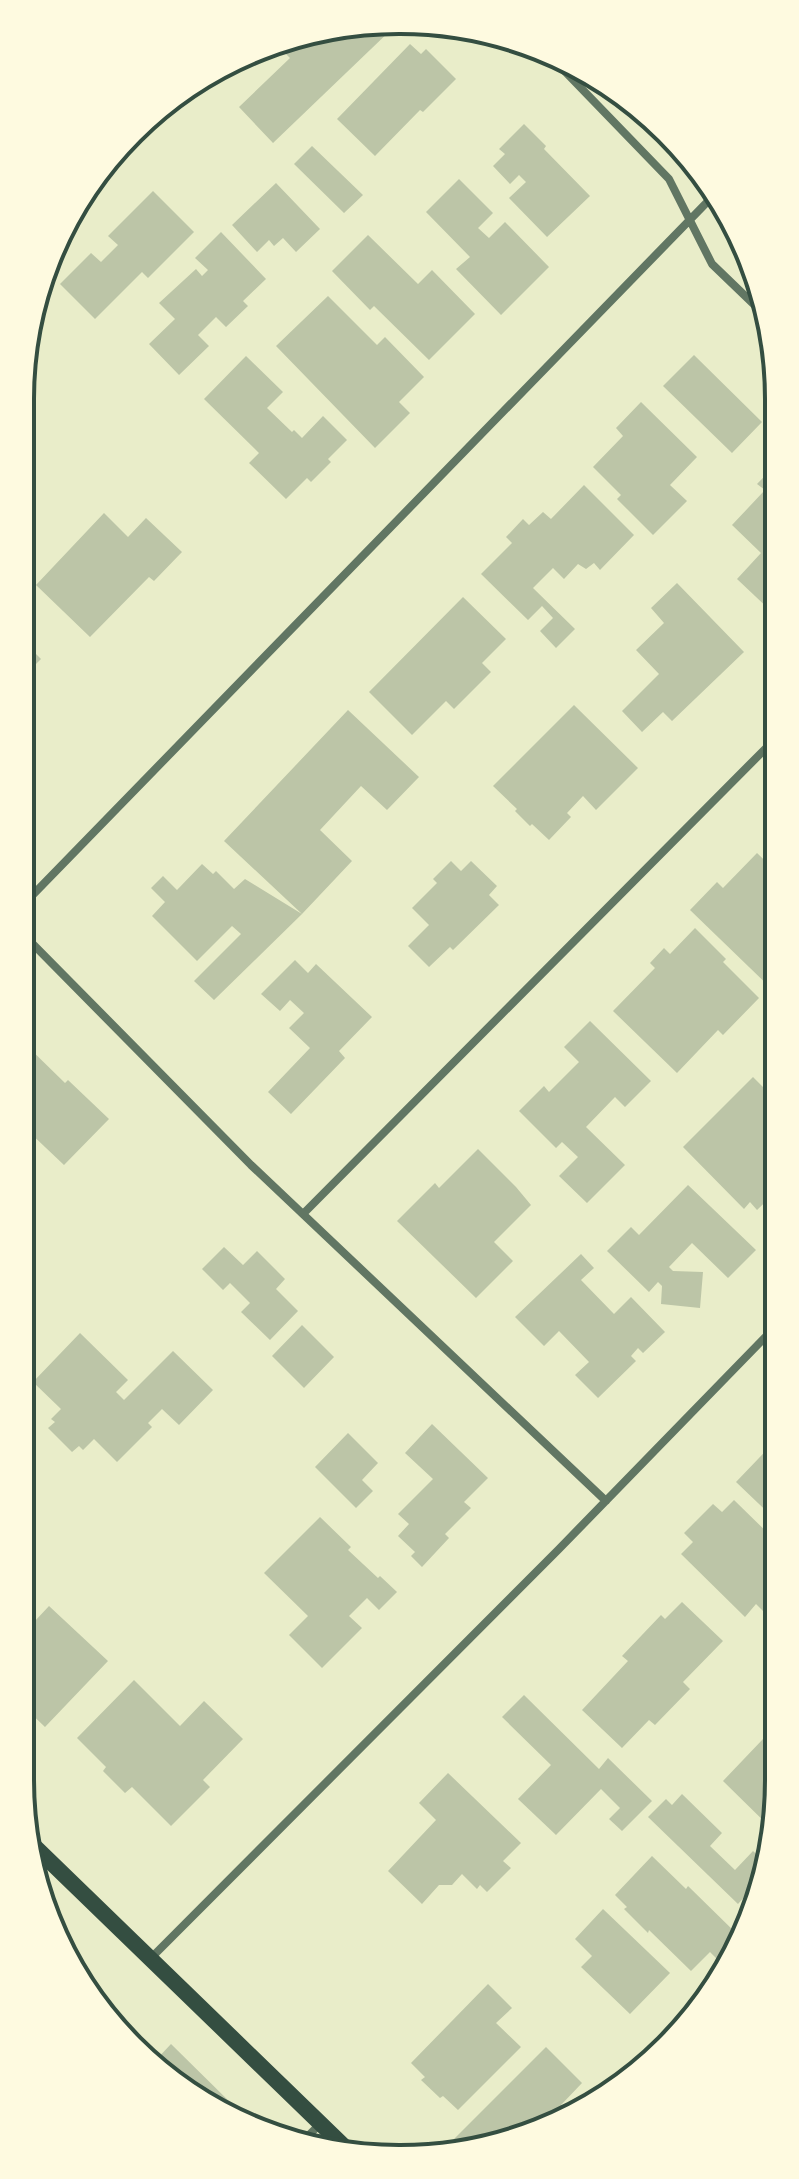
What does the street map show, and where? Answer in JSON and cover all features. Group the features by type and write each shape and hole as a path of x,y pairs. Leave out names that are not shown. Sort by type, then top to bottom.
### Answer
{"main road":[{"path":"41,1853 337,2140"}],"street":[{"path":"570,77 669,179 712,264 752,303"},
{"path":"34,894 707,202"},
{"path":"303,1214 765,749"},
{"path":"34,945 251,1165 606,1501"},
{"path":"151,1959 765,1337"},
{"path":"310,2134 320,2123"}],"building":[{"path":"386,35 273,143 239,107 290,58 284,52 305,46"},
{"path":"410,44 421,54 426,49 456,79 375,156 337,119"},
{"path":"524,124 590,196 547,237 509,198 526,182 519,175 510,184 493,166 505,154 499,149"},
{"path":"312,146 363,195 344,213 294,164"},
{"path":"459,179 493,213 478,228 489,238 505,222 549,267 501,315 456,269 470,257 426,212"},
{"path":"276,183 320,229 296,252 283,238 274,246 269,240 257,252 232,225"},
{"path":"153,191 194,232 148,278 142,272 95,319 60,284 91,253 101,262 118,245 108,236"},
{"path":"221,232 266,279 243,301 248,306 226,327 216,317 198,335 209,346 179,375 149,344 175,319 159,303 196,269 202,276 208,270 195,258"},
{"path":"368,235 418,284 432,270 475,314 429,360 374,306 370,310 332,271"},
{"path":"328,296 377,345 385,337 424,377 399,402 410,413 375,448 276,346"},
{"path":"694,355 762,422 732,453 663,386"},
{"path":"246,356 283,392 267,408 292,432 294,430 302,438 323,416 347,440 311,482 307,478 286,499 249,463 259,453 204,399"},
{"path":"641,402 697,457 670,485 687,501 653,535 617,499 621,495 593,467 623,436 616,428"},
{"path":"765,476 765,490 757,484"},
{"path":"584,485 634,535 600,570 594,563 586,569 578,564 564,579 553,568 533,588 575,629 556,648 540,631 553,618 542,606 528,620 481,574 512,543 506,537 523,519 529,525 543,512 551,519"},
{"path":"765,490 765,606 737,579 761,553 732,525"},
{"path":"104,513 128,537 146,518 182,552 154,581 149,577 90,637 36,585"},
{"path":"677,583 744,652 672,721 663,712 642,732 622,711 659,674 636,650 664,623 651,608"},
{"path":"463,597 506,639 482,663 491,672 454,709 446,701 412,735 369,692"},
{"path":"34,652 41,659 34,666"},
{"path":"574,705 638,768 596,810 583,796 567,813 571,817 549,840 532,824 530,826 493,786"},
{"path":"348,710 419,777 387,810 361,786 320,830 352,861 302,914 224,841"},
{"path":"757,853 765,861 765,982 690,910 717,882 723,888"},
{"path":"451,861 461,871 471,861 497,886 489,895 499,905 453,950 450,947 429,967 408,946 429,925 412,908 437,883 433,879"},
{"path":"202,864 213,874 216,871 234,889 245,879 302,914 214,1000 194,981 241,934 232,926 197,961 152,916 165,902 151,888 163,876 177,890"},
{"path":"695,928 759,998 723,1035 718,1030 677,1073 613,1011 655,968 650,963 664,948 670,954"},
{"path":"295,960 308,973 316,964 372,1017 339,1051 345,1058 291,1114 268,1092 310,1048 289,1028 304,1013 290,1000 280,1011 261,994"},
{"path":"590,1021 651,1081 625,1107 615,1097 586,1127 625,1165 587,1203 559,1176 578,1157 562,1142 556,1148 519,1111 544,1086 549,1092 579,1062 564,1047"},
{"path":"34,1053 109,1119 64,1165 34,1137"},
{"path":"753,1077 765,1089 765,1202 757,1210 750,1202 744,1209 683,1147"},
{"path":"478,1149 531,1205 494,1242 513,1261 476,1298 397,1221 435,1183 439,1188"},
{"path":"688,1185 756,1250 728,1278 692,1243 669,1267 673,1271 703,1272 700,1308 661,1304 662,1286 658,1282 649,1292 607,1251 631,1227 639,1235"},
{"path":"224,1247 243,1265 257,1251 285,1279 276,1289 298,1311 270,1340 241,1312 250,1303 230,1283 223,1290 202,1269"},
{"path":"581,1254 594,1268 581,1280 614,1314 631,1297 665,1332 643,1353 638,1348 631,1356 636,1361 598,1398 575,1375 589,1362 559,1331 544,1346 515,1317"},
{"path":"302,1325 334,1357 304,1388 272,1356"},
{"path":"80,1333 128,1380 116,1392 124,1400 173,1351 213,1390 179,1425 162,1409 148,1423 152,1427 117,1462 94,1439 83,1450 79,1446 72,1452 48,1428 55,1422 51,1419 61,1409 34,1381"},
{"path":"432,1424 488,1478 464,1502 471,1508 445,1534 449,1538 422,1567 411,1556 415,1552 398,1536 409,1524 398,1514 433,1479 405,1453"},
{"path":"348,1433 378,1463 362,1480 373,1491 356,1508 315,1467"},
{"path":"765,1452 765,1510 736,1482"},
{"path":"734,1500 765,1530 765,1613 756,1604 745,1617 681,1554 693,1542 684,1533 713,1504 722,1512"},
{"path":"320,1517 351,1547 348,1550 397,1592 379,1610 367,1598 349,1616 362,1628 322,1668 289,1635 308,1616 264,1573"},
{"path":"682,1602 723,1641 683,1682 690,1689 655,1725 649,1720 622,1748 582,1710 628,1661 622,1656 661,1615 665,1619"},
{"path":"49,1606 108,1661 45,1727 34,1716 34,1622"},
{"path":"134,1680 180,1726 204,1701 243,1739 203,1780 210,1787 171,1826 132,1787 125,1793 103,1771 106,1767 77,1738"},
{"path":"524,1695 599,1769 608,1758 652,1801 622,1831 609,1819 620,1808 601,1789 556,1835 518,1799 551,1765 502,1717"},
{"path":"763,1739 765,1741 763,1820 723,1781"},
{"path":"448,1773 521,1843 503,1861 511,1868 487,1892 480,1885 477,1889 462,1874 452,1885 439,1885 422,1904 388,1871 436,1820 419,1803"},
{"path":"682,1794 722,1833 710,1846 735,1870 753,1851 757,1855 747,1894 738,1904 648,1817 666,1799 672,1805"},
{"path":"652,1856 732,1929 717,1959 710,1952 691,1971 624,1909 627,1907 615,1895"},
{"path":"603,1909 670,1973 630,2014 581,1967 592,1956 575,1939"},
{"path":"488,1984 512,2008 496,2023 521,2047 458,2110 421,2080 425,2077 411,2063"},
{"path":"171,2044 231,2104 196,2083 160,2055"},
{"path":"546,2047 582,2083 562,2106 539,2117 494,2133 452,2141"}]}
